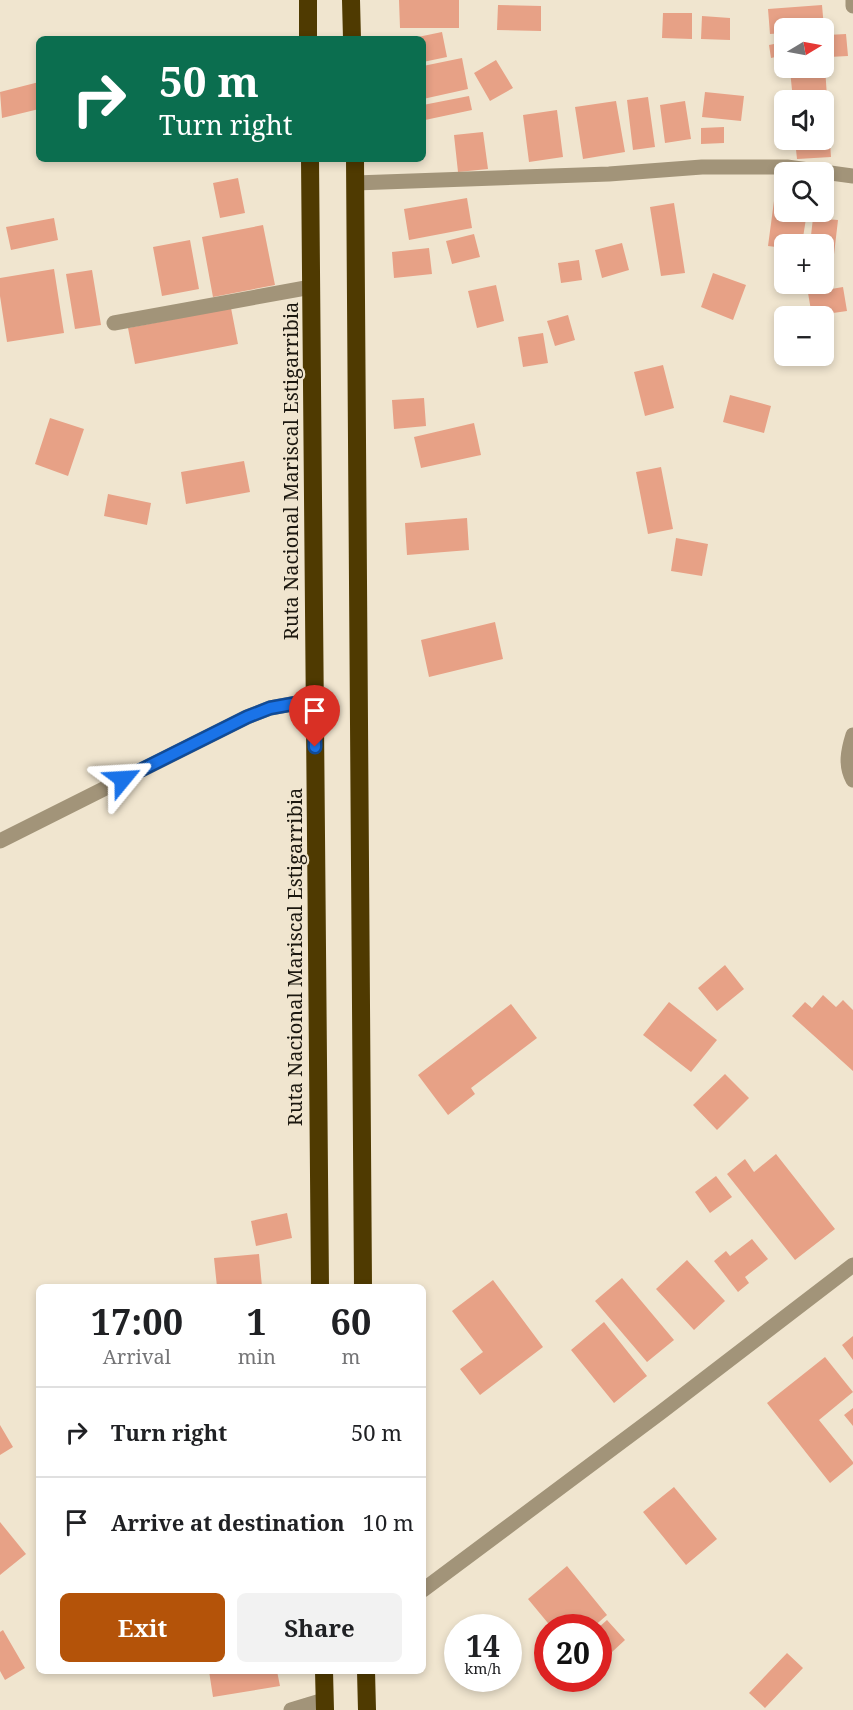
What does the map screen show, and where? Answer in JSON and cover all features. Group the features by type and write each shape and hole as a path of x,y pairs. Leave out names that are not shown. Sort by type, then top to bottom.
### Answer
{"highway":[{"path":"308,0 309,36"},
{"path":"351,0 352,36"},
{"name":"Ruta Nacional Mariscal Estigarribia","path":"310,162 320,1284"},
{"path":"355,162 363,1284"},
{"path":"324,1674 325,1705"},
{"path":"366,1674 367,1710"}],"street":[{"path":"853,0 853,6"},
{"path":"356,183 609,174 702,167 787,167 853,176"},
{"path":"114,323 311,287"},
{"path":"0,841 247,717 270,708 314,700"},
{"path":"853,735 848,756 849,771 853,780"},
{"path":"426,1588 853,1265"},
{"path":"291,1710 325,1705"}],"building":[{"path":"399,0 459,0 459,28 400,28"},
{"path":"498,5 541,6 541,31 497,30"},
{"path":"822,5 823,18 774,18 774,34 770,34 768,9"},
{"path":"663,13 692,13 692,39 662,38"},
{"path":"702,16 730,18 730,40 701,39"},
{"path":"442,32 447,57 426,61 426,36 423,36"},
{"path":"846,34 848,56 834,57 834,35"},
{"path":"774,44 774,57 771,58 769,45"},
{"path":"462,58 468,89 426,98 426,65"},
{"path":"496,60 513,88 490,101 474,73"},
{"path":"791,78 826,78 827,90 792,90"},
{"path":"36,83 36,110 2,118 0,92"},
{"path":"705,92 744,96 741,121 702,117"},
{"path":"469,96 472,110 426,120 426,104"},
{"path":"648,97 655,147 633,150 627,100"},
{"path":"616,101 625,152 583,159 575,107"},
{"path":"685,101 691,139 665,143 660,105"},
{"path":"557,110 563,157 529,162 523,115"},
{"path":"724,127 724,143 701,144 701,128"},
{"path":"483,132 488,169 458,172 454,135"},
{"path":"796,150 831,150 831,157 797,159"},
{"path":"238,178 245,213 220,218 213,183"},
{"path":"467,198 472,228 409,240 404,209"},
{"path":"774,201 774,222 805,222 804,234 774,234 774,247 768,246"},
{"path":"674,203 685,273 661,276 650,207"},
{"path":"54,218 58,240 11,250 6,227"},
{"path":"838,220 834,254 834,234 811,234 813,222"},
{"path":"263,225 275,285 213,297 202,237"},
{"path":"474,234 480,257 452,264 446,241"},
{"path":"190,240 199,289 162,296 153,247"},
{"path":"622,243 629,270 602,278 595,250"},
{"path":"429,248 432,274 394,278 392,252"},
{"path":"579,260 582,280 561,283 558,263"},
{"path":"54,269 64,333 7,342 0,296 0,278"},
{"path":"92,270 101,325 75,329 66,274"},
{"path":"713,273 746,285 733,320 701,307"},
{"path":"496,285 504,321 477,328 468,291"},
{"path":"843,287 847,311 834,313 834,306 810,306 808,294 834,294 834,289"},
{"path":"231,308 238,344 135,364 128,328"},
{"path":"568,315 575,340 555,346 547,321"},
{"path":"543,333 548,363 523,367 518,337"},
{"path":"663,365 674,408 645,416 634,372"},
{"path":"730,395 771,406 764,433 723,422"},
{"path":"424,398 426,426 394,429 392,400"},
{"path":"50,418 84,429 68,476 35,464"},
{"path":"474,423 481,455 421,468 414,437"},
{"path":"244,461 250,492 186,504 181,472"},
{"path":"661,467 673,529 648,534 636,472"},
{"path":"108,494 151,503 147,525 104,516"},
{"path":"467,518 469,550 407,555 405,523"},
{"path":"676,538 708,544 702,576 671,571"},
{"path":"495,622 503,659 429,677 421,640"},
{"path":"725,965 744,989 717,1011 698,988"},
{"path":"823,995 836,1007 843,1000 853,1010 853,1071 792,1016 805,1002 812,1008"},
{"path":"669,1002 717,1040 691,1072 643,1035"},
{"path":"511,1004 537,1038 471,1088 475,1094 448,1115 418,1075"},
{"path":"725,1074 749,1098 717,1130 693,1105"},
{"path":"776,1154 835,1229 795,1260 727,1174 745,1159 754,1172"},
{"path":"716,1176 732,1197 710,1213 695,1192"},
{"path":"287,1213 292,1238 256,1246 251,1221"},
{"path":"752,1239 768,1259 745,1277 749,1283 738,1292 714,1261 726,1251 730,1256"},
{"path":"259,1254 262,1284 217,1284 214,1258"},
{"path":"687,1260 725,1301 694,1330 656,1289"},
{"path":"622,1278 674,1340 647,1362 595,1301"},
{"path":"493,1280 543,1347 480,1395 460,1369 483,1352 452,1311"},
{"path":"604,1322 647,1376 614,1403 571,1350"},
{"path":"853,1336 853,1360 842,1345"},
{"path":"825,1357 853,1392 819,1420 853,1462 830,1483 767,1403"},
{"path":"853,1408 853,1426 844,1415"},
{"path":"0,1425 13,1447 0,1455"},
{"path":"674,1487 717,1539 686,1565 643,1512"},
{"path":"0,1522 26,1554 0,1575"},
{"path":"567,1566 606,1614 540,1614 528,1599"},
{"path":"612,1626 625,1640 612,1652"},
{"path":"3,1630 25,1668 5,1680 0,1671 0,1632"},
{"path":"787,1653 803,1668 765,1708 749,1693"},
{"path":"209,1674 278,1674 280,1686 213,1697"}],"route":[{"path":"123,779 247,717 270,708 314,700 315,747"}]}
